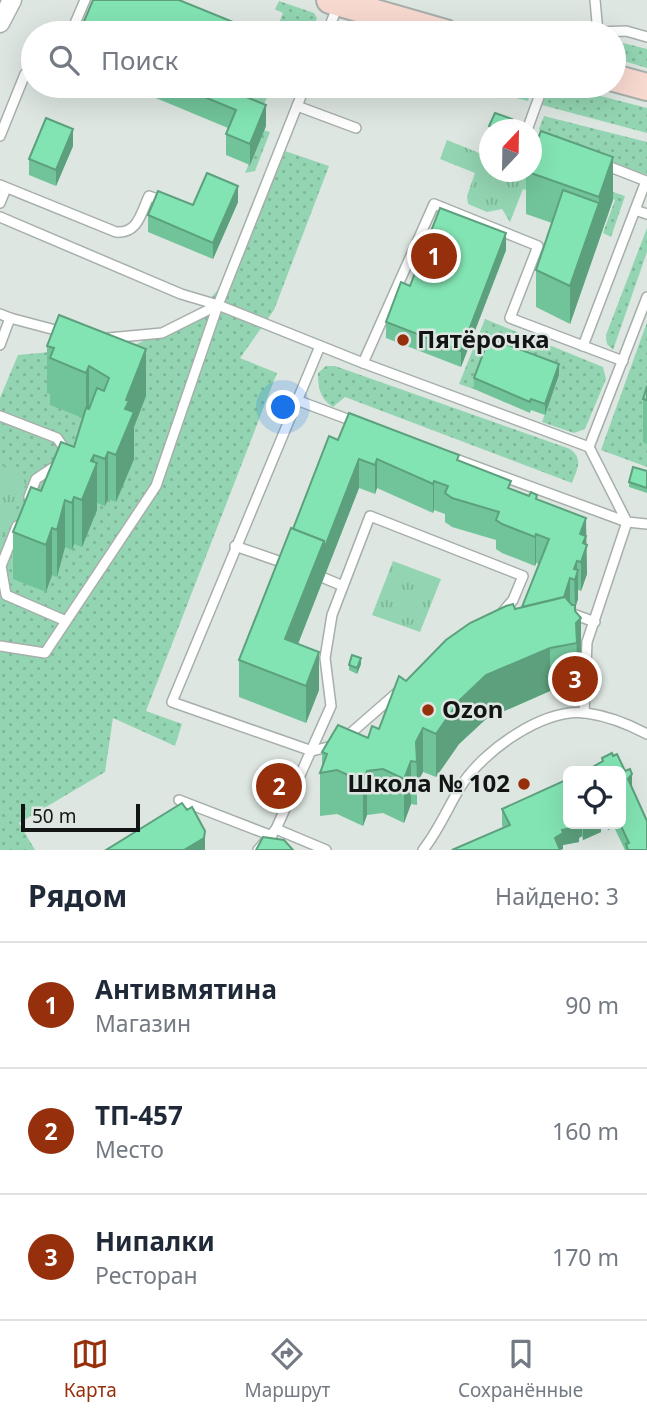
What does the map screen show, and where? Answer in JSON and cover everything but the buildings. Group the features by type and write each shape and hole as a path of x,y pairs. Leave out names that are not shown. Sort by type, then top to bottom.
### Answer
{"street":[{"path":"0,23 12,0"},
{"path":"335,1 370,7 410,21"},
{"path":"626,81 647,87"}],"lane":[{"path":"76,21 85,0"},
{"path":"595,0 597,21"},
{"path":"330,21 335,1"},
{"path":"626,31 647,37"},
{"path":"0,136 21,84"},
{"path":"0,646 45,653 156,486 218,305 301,98"},
{"path":"531,119 539,98"},
{"path":"297,106 356,128"},
{"path":"583,346 646,181 595,161"},
{"path":"0,203 3,186 117,232 127,233 134,229 149,196 172,205"},
{"path":"363,363 434,205 538,246 510,318 622,361"},
{"path":"635,210 647,214"},
{"path":"0,217 181,294 218,305 363,363 589,447 627,522 587,642 584,713"},
{"path":"589,447 647,297"},
{"path":"92,337 124,339 162,334 218,305"},
{"path":"0,314 70,334"},
{"path":"0,345 10,318"},
{"path":"320,346 172,702 312,751 338,744 410,682"},
{"path":"299,401 369,427"},
{"path":"0,416 57,438 64,448 57,465 36,479 26,504"},
{"path":"433,451 627,522 647,524"},
{"path":"21,516 1,566 6,595 66,621"},
{"path":"258,850 274,832 331,706 326,645 332,615 370,516 523,576 516,593 495,621"},
{"path":"235,546 290,565"},
{"path":"324,578 343,586"},
{"path":"516,593 526,596"},
{"path":"569,612 595,622"},
{"path":"423,850 461,786 495,749 543,722 584,713 606,717 647,734"},
{"path":"179,800 326,850"}],"green space":[{"path":"279,1 314,13 317,18 316,21 280,21 283,13 275,9"},
{"path":"626,44 647,49 647,68 626,62"},
{"path":"250,98 267,98 259,116 245,110"},
{"path":"545,98 608,98 647,108 647,133 542,105"},
{"path":"544,116 647,142 647,175 543,137"},
{"path":"263,130 270,132 255,171 245,173"},
{"path":"447,140 479,153 479,182 529,182 530,191 523,189 510,222 502,209 487,212 468,204 467,196 475,173 440,159"},
{"path":"285,151 329,166 274,310 240,358 277,373 146,711 182,724 175,746 113,718 105,772 19,823 35,850 0,850 0,398 18,355 137,344 198,313 239,265"},
{"path":"607,190 625,196 611,237 603,233 615,200 605,196"},
{"path":"647,228 647,252 613,350 607,344 606,335"},
{"path":"485,319 603,367 606,379 585,429 574,433 542,422 559,376 489,349 474,389 459,384"},
{"path":"647,322 647,467 601,450"},
{"path":"326,366 335,366 570,449 578,460 572,483 345,397 333,407 325,400 319,388 318,373"},
{"path":"3,465 29,476 5,536 0,534 0,473"},
{"path":"393,561 441,579 420,632 372,615"}],"place":[{"name":"Антивмятина","path":"434,256"},
{"name":"Пятёрочка","path":"403,340"},
{"name":"Нипалки","path":"575,679"},
{"name":"Ozon","path":"428,710"},
{"name":"Школа № 102","path":"524,784"},
{"name":"ТП-457","path":"279,786"}]}
